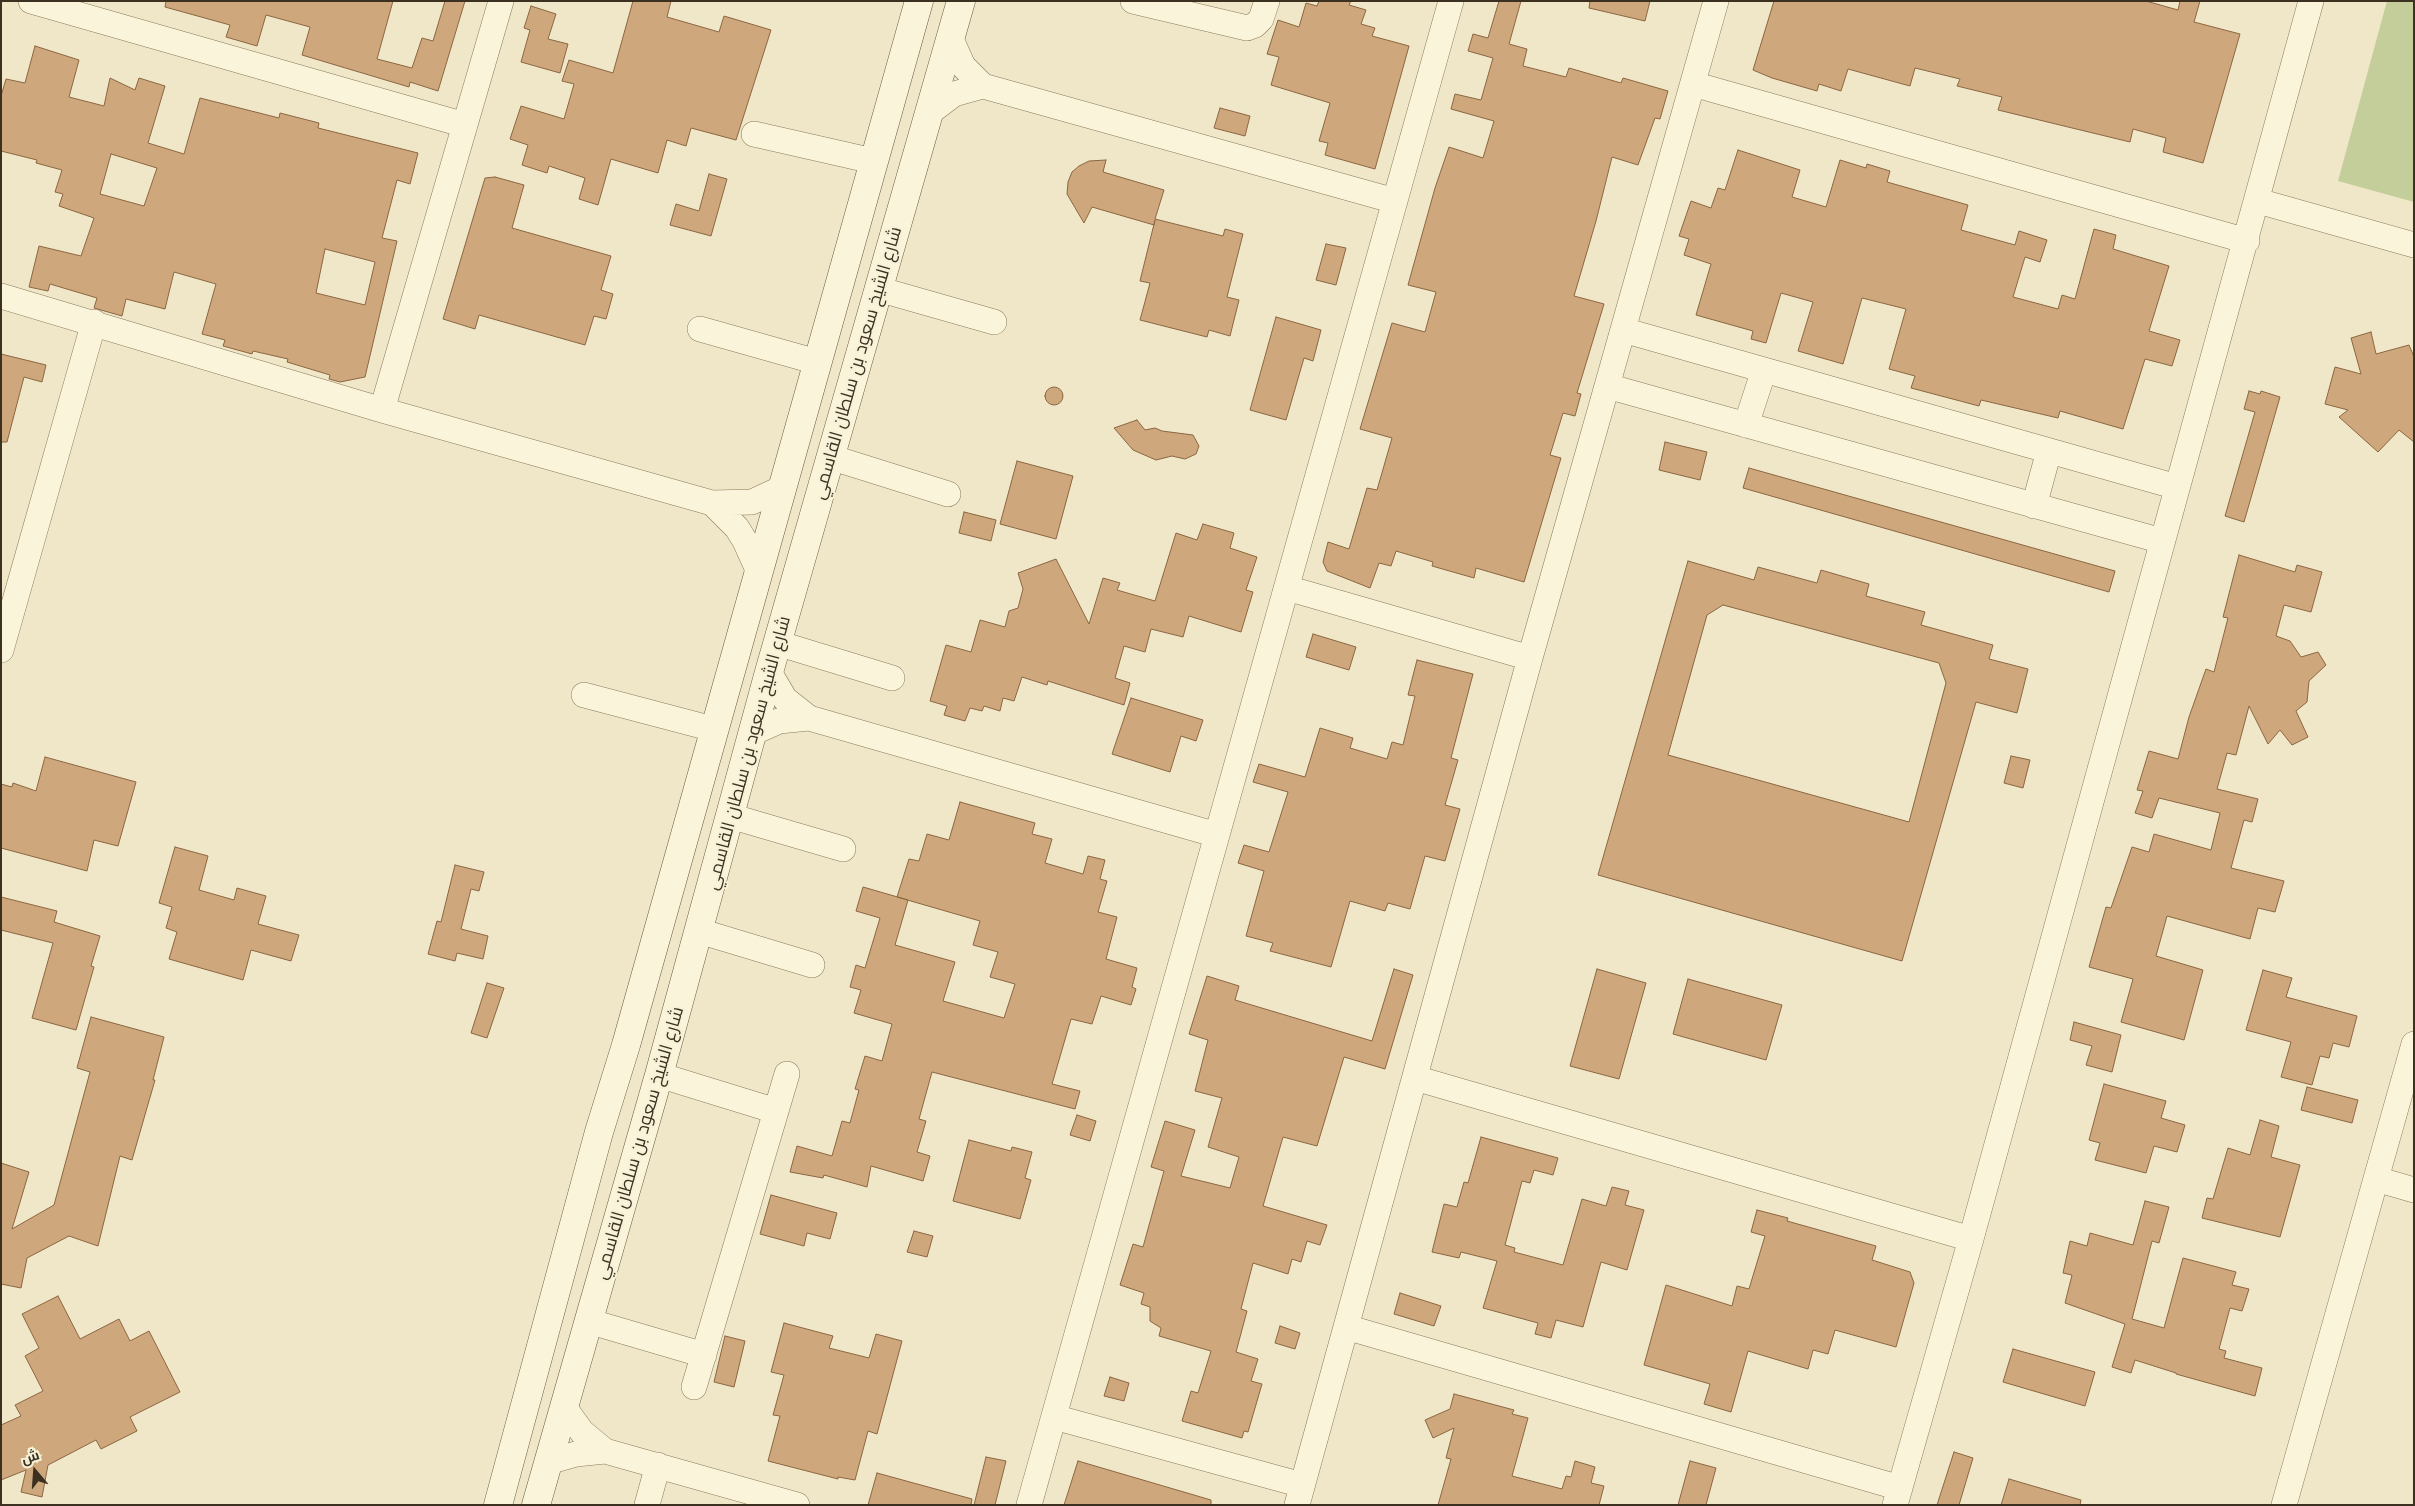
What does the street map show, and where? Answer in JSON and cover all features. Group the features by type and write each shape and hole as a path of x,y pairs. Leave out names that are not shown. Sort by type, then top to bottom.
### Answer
{"main road":[{"path":"498,1505 599,1132 626,1046 780,490 919,1"},
{"name":"شارع الشيخ سعود بن سلطان القاسمي","path":"536,1505 659,1076 777,643 961,1"},
{"path":"599,1132 603,1166 609,1173 630,1179"}],"street":[{"path":"31,1 465,125"},
{"path":"382,410 501,1"},
{"path":"1133,1 1247,28 1255,25 1261,18 1267,1"},
{"path":"1029,1505 1451,1"},
{"path":"1054,1418 1299,1495 1530,658 1716,1"},
{"path":"1346,1327 1898,1496 2258,201 2311,1"},
{"path":"951,39 963,66 983,86 1395,201"},
{"path":"1693,84 2246,241"},
{"path":"930,112 954,94 983,86"},
{"path":"754,134 873,161"},
{"path":"2258,201 2414,245"},
{"path":"878,289 994,322"},
{"path":"1,296 94,322 382,410 712,502 752,502 780,490"},
{"path":"1,650 94,322"},
{"path":"700,330 817,362"},
{"path":"1622,330 2177,487"},
{"path":"1746,425 1764,370"},
{"path":"1607,386 2162,541"},
{"path":"2034,506 2049,451"},
{"path":"830,457 948,494"},
{"path":"712,502 737,528 746,541 758,570"},
{"path":"1287,588 1530,658"},
{"path":"777,643 892,678"},
{"path":"769,672 785,699 809,718"},
{"path":"584,695 713,729"},
{"path":"752,733 779,721 809,718 1218,834"},
{"path":"730,816 844,849"},
{"path":"699,931 812,965"},
{"path":"2284,1505 2414,1044"},
{"path":"694,1387 787,1074"},
{"path":"659,1076 776,1111"},
{"path":"1415,1078 1971,1239"},
{"path":"2376,1179 2414,1190"},
{"path":"588,1321 704,1355"},
{"path":"564,1406 582,1432 605,1452"},
{"path":"548,1462 576,1454 605,1452 658,1465 797,1505"},
{"path":"647,1505 658,1465"}],"green space":[{"path":"2387,1 2414,1 2414,202 2338,181"}],"building":[{"path":"166,1 393,1 377,59 412,68 422,38 433,41 445,1 465,1 438,91 410,82 409,87 302,55 310,27 266,15 257,46 226,37 230,25 165,7"},
{"path":"633,1 671,1 667,17 719,32 724,16 771,30 736,140 691,128 686,146 667,140 658,173 611,159 598,205 579,199 585,178 549,166 547,173 522,165 528,145 510,139 521,106 564,119 574,84 562,81 569,60 613,73"},
{"path":"1319,1 1351,1 1349,5 1366,10 1361,24 1375,28 1372,36 1409,46 1375,169 1325,155 1328,143 1319,141 1330,103 1271,85 1279,57 1267,54 1278,20 1299,27 1306,3 1317,6"},
{"path":"1499,1 1521,1 1509,44 1527,49 1523,66 1566,77 1569,68 1621,83 1623,78 1668,91 1660,119 1655,118 1638,165 1612,157 1574,296 1604,304 1577,393 1581,394 1575,416 1563,413 1550,455 1561,458 1524,582 1476,568 1474,578 1432,566 1433,562 1396,551 1391,566 1379,563 1370,588 1327,571 1323,562 1328,542 1349,549 1367,488 1377,490 1392,438 1360,429 1392,323 1425,332 1436,292 1408,285 1435,188 1449,147 1483,158 1494,121 1451,109 1455,94 1481,100 1493,58 1468,51 1473,34 1488,38"},
{"path":"1590,1 1650,1 1645,21 1589,8"},
{"path":"1774,1 2146,1 2178,10 2180,1 2200,1 2194,22 2240,34 2203,163 2163,152 2166,138 2133,129 2130,142 1998,110 2002,97 1957,86 1960,79 1915,68 1910,86 1848,69 1841,91 1819,84 1817,91 1772,78 1753,70"},
{"path":"531,6 556,14 548,39 568,44 560,73 521,62 530,30 524,28"},
{"path":"35,46 79,60 69,97 104,106 110,78 135,90 139,78 165,86 148,143 184,154 200,98 279,118 280,113 319,123 318,128 418,153 410,184 397,180 382,238 397,241 365,377 340,382 329,379 330,375 287,362 288,359 253,351 252,354 223,346 225,340 202,334 216,284 174,272 165,309 126,299 122,316 94,308 97,298 50,284 48,291 29,287 39,246 81,256 94,218 59,206 63,194 55,192 62,170 36,163 37,160 1,151 1,96 6,79 25,83","holes":["111,154 157,168 144,206 100,194","325,249 375,262 365,305 316,293"]},
{"path":"1220,108 1250,116 1245,136 1214,128"},
{"path":"1738,150 1800,170 1792,197 1826,207 1840,160 1866,168 1867,164 1890,171 1887,182 1968,205 1961,230 2015,245 2019,231 2047,240 2040,262 2025,257 2013,297 2058,309 2062,295 2075,299 2094,229 2116,235 2113,249 2169,266 2149,331 2180,340 2172,366 2145,359 2123,429 2060,411 2058,418 1981,400 1979,406 1911,388 1915,376 1889,369 1906,309 1862,298 1843,364 1798,351 1813,302 1781,293 1766,343 1751,339 1753,331 1696,315 1711,264 1684,255 1689,239 1679,236 1691,201 1711,208 1718,188 1725,190"},
{"path":"1106,160 1103,172 1164,190 1155,219 1223,236 1225,229 1243,234 1227,297 1239,300 1230,336 1209,330 1207,337 1140,320 1150,283 1140,281 1154,225 1092,207 1084,223 1067,194 1068,182 1072,172 1089,161"},
{"path":"709,174 727,179 711,236 670,225 676,204 699,211"},
{"path":"495,177 524,185 512,228 611,256 601,290 613,294 606,319 594,316 585,345 479,315 475,329 443,319 485,178"},
{"path":"1326,244 1346,248 1336,285 1316,280"},
{"path":"1276,317 1321,330 1313,361 1304,358 1286,420 1250,410"},
{"path":"2371,332 2376,354 2409,345 2414,357 2414,442 2399,430 2378,452 2339,417 2348,410 2325,404 2335,367 2361,374 2351,338"},
{"path":"1,354 46,365 42,382 24,377 7,442 1,442"},
{"path":"1054,387 1060,390 1063,396 1060,402 1054,405 1048,402 1045,396 1048,390"},
{"path":"2249,391 2260,394 2261,391 2280,397 2244,522 2225,516 2255,412 2244,409"},
{"path":"1137,420 1145,430 1155,428 1162,431 1193,435 1199,446 1196,454 1185,459 1172,456 1156,460 1133,450 1114,428"},
{"path":"1665,442 1707,452 1700,480 1659,470"},
{"path":"1017,461 1073,476 1056,539 1000,524"},
{"path":"1749,468 2115,571 2109,592 1743,488"},
{"path":"964,512 996,520 991,541 959,533"},
{"path":"1203,524 1234,533 1230,548 1257,557 1246,590 1253,592 1241,632 1189,616 1183,637 1151,629 1145,652 1124,646 1115,678 1130,683 1124,705 1048,681 1047,685 1022,677 1014,701 1003,698 1000,711 984,706 982,711 970,708 965,721 944,715 947,706 930,701 946,645 971,652 980,620 1005,627 1009,611 1018,608 1023,589 1018,573 1056,559 1089,624 1103,578 1120,583 1117,590 1155,601 1176,533 1197,540"},
{"path":"2239,555 2295,572 2297,565 2322,572 2311,612 2284,605 2276,636 2290,641 2301,657 2318,652 2326,665 2309,681 2307,702 2296,711 2308,737 2292,745 2280,730 2268,744 2249,706 2236,755 2227,753 2217,789 2258,799 2252,822 2244,820 2231,868 2284,881 2275,912 2258,908 2250,939 2167,916 2156,956 2203,970 2184,1040 2121,1022 2133,979 2089,967 2106,907 2111,908 2132,847 2149,852 2154,834 2211,850 2220,813 2159,798 2152,818 2135,813 2143,791 2137,790 2149,751 2178,759 2189,717 2206,669 2214,672 2228,618 2223,617"},
{"path":"1688,561 1754,580 1758,567 1817,583 1821,570 1869,584 1866,596 1925,612 1921,625 1993,645 1989,659 2028,669 2017,713 1976,702 1902,961 1598,875","holes":["1723,605 1939,663 1946,683 1909,822 1668,755 1707,615"]},
{"path":"1313,634 1356,647 1349,670 1306,657"},
{"path":"1417,660 1473,674 1451,758 1458,760 1445,805 1460,809 1445,861 1425,856 1410,909 1388,903 1385,911 1350,901 1331,967 1270,951 1273,943 1246,936 1264,871 1238,863 1244,845 1269,852 1288,792 1253,782 1259,764 1305,777 1320,728 1353,738 1350,748 1387,759 1392,742 1403,745 1415,696 1408,695"},
{"path":"1131,698 1203,720 1196,741 1181,736 1170,772 1112,754"},
{"path":"2011,756 2030,760 2023,788 2004,783"},
{"path":"45,757 136,782 118,846 94,840 87,871 1,848 1,784 12,787 13,783 36,791"},
{"path":"960,802 1035,823 1032,834 1052,839 1045,863 1083,874 1088,856 1105,860 1100,879 1107,881 1098,912 1117,917 1106,959 1137,968 1132,987 1136,989 1131,1005 1101,996 1092,1024 1071,1019 1052,1084 1080,1091 1075,1109 932,1072 919,1119 926,1121 917,1152 930,1156 923,1181 871,1166 867,1187 824,1175 823,1178 790,1172 797,1146 832,1156 842,1121 850,1123 859,1090 855,1089 865,1056 882,1061 892,1024 854,1013 861,990 850,987 856,965 865,968 880,918 856,911 863,887 897,897 909,859 919,861 927,834 949,840","holes":["908,900 980,921 973,945 998,952 990,977 1015,984 1004,1018 943,1001 955,962 895,945"]},
{"path":"175,847 208,856 199,890 234,900 237,888 266,896 258,924 299,935 291,961 251,950 243,980 169,959 177,932 166,928 172,907 159,903"},
{"path":"455,865 484,872 479,891 471,889 461,929 488,936 483,959 457,953 455,961 428,954 437,921 441,922"},
{"path":"1,897 57,911 54,922 100,936 91,966 94,967 76,1030 32,1018 53,943 1,930"},
{"path":"1394,969 1413,975 1385,1069 1344,1057 1317,1146 1283,1137 1263,1206 1327,1225 1320,1245 1307,1241 1301,1262 1292,1259 1288,1274 1253,1263 1241,1309 1247,1311 1236,1352 1258,1359 1251,1381 1262,1384 1248,1432 1244,1431 1242,1438 1182,1421 1191,1391 1198,1393 1211,1351 1159,1336 1161,1328 1150,1321 1150,1307 1141,1304 1144,1293 1120,1285 1133,1244 1143,1247 1164,1171 1151,1167 1165,1121 1195,1130 1181,1176 1230,1188 1239,1157 1208,1147 1222,1098 1195,1091 1208,1040 1189,1034 1207,976 1239,986 1235,1000 1372,1041"},
{"path":"1597,969 1646,983 1619,1079 1570,1066"},
{"path":"2263,970 2292,978 2286,997 2357,1016 2349,1047 2333,1043 2329,1058 2320,1056 2312,1085 2281,1077 2291,1042 2246,1030"},
{"path":"1688,979 1782,1005 1766,1060 1673,1034"},
{"path":"487,983 504,988 487,1038 471,1033"},
{"path":"91,1017 164,1037 153,1080 155,1080 132,1160 120,1156 98,1246 69,1236 27,1258 21,1288 1,1284 1,1163 29,1172 12,1229 54,1205 90,1072 77,1068"},
{"path":"2074,1022 2121,1035 2112,1072 2086,1065 2092,1046 2070,1040"},
{"path":"2104,1084 2166,1101 2161,1118 2185,1125 2177,1152 2154,1146 2146,1173 2095,1160 2100,1143 2089,1140"},
{"path":"2307,1087 2358,1100 2352,1123 2301,1110"},
{"path":"1077,1115 1096,1121 1090,1141 1070,1135"},
{"path":"2260,1120 2279,1126 2271,1157 2300,1165 2280,1237 2202,1218 2207,1198 2213,1199 2228,1148 2250,1155"},
{"path":"1481,1137 1558,1158 1553,1175 1534,1170 1530,1183 1522,1181 1505,1245 1515,1248 1514,1252 1563,1265 1582,1199 1606,1206 1612,1187 1629,1191 1625,1205 1644,1210 1627,1270 1601,1262 1583,1327 1556,1320 1551,1338 1535,1334 1538,1323 1483,1308 1497,1261 1461,1252 1459,1258 1432,1252 1444,1204 1457,1207 1464,1182 1468,1183"},
{"path":"969,1140 1011,1151 1012,1147 1032,1152 1025,1178 1031,1180 1020,1219 953,1201"},
{"path":"771,1195 837,1213 830,1239 807,1233 804,1246 760,1234"},
{"path":"2145,1201 2169,1207 2159,1243 2152,1241 2132,1319 2164,1328 2183,1258 2236,1272 2232,1285 2249,1289 2242,1311 2230,1308 2219,1349 2226,1351 2224,1358 2262,1368 2255,1396 2176,1374 2135,1360 2131,1373 2112,1367 2125,1324 2065,1303 2072,1275 2063,1273 2070,1241 2087,1246 2090,1233 2133,1245"},
{"path":"1757,1210 1788,1218 1787,1221 1876,1246 1872,1260 1910,1272 1914,1283 1896,1347 1835,1330 1828,1354 1813,1350 1808,1369 1748,1351 1731,1412 1704,1404 1710,1384 1644,1365 1666,1285 1732,1306 1737,1286 1749,1289 1765,1236 1751,1232"},
{"path":"914,1231 933,1236 927,1257 907,1252"},
{"path":"1400,1293 1441,1306 1434,1326 1394,1314"},
{"path":"58,1296 80,1339 119,1319 130,1341 149,1331 180,1392 130,1417 137,1431 101,1449 96,1440 48,1465 42,1497 21,1492 26,1470 1,1480 1,1425 21,1416 15,1405 43,1391 25,1356 39,1348 22,1314"},
{"path":"784,1323 833,1336 829,1348 869,1358 876,1334 902,1341 877,1434 868,1431 855,1480 838,1477 838,1479 768,1461 780,1416 773,1415 784,1375 771,1372"},
{"path":"1280,1326 1300,1333 1295,1349 1275,1343"},
{"path":"725,1336 745,1341 734,1387 714,1382"},
{"path":"2013,1349 2095,1372 2085,1406 2003,1382"},
{"path":"1110,1377 1129,1383 1124,1401 1104,1396"},
{"path":"1454,1394 1514,1410 1512,1414 1528,1418 1512,1476 1562,1489 1566,1476 1571,1477 1575,1461 1595,1467 1591,1483 1604,1486 1599,1505 1438,1505 1451,1459 1446,1458 1454,1428 1433,1438 1425,1420 1450,1409"},
{"path":"1954,1452 1973,1458 1959,1505 1937,1505"},
{"path":"986,1457 1006,1461 995,1505 974,1505"},
{"path":"1078,1461 1211,1500 1211,1505 1064,1505"},
{"path":"1690,1461 1716,1468 1706,1505 1678,1505"},
{"path":"877,1473 972,1499 971,1505 868,1505"},
{"path":"2009,1479 2081,1500 2080,1505 2001,1505"}]}
